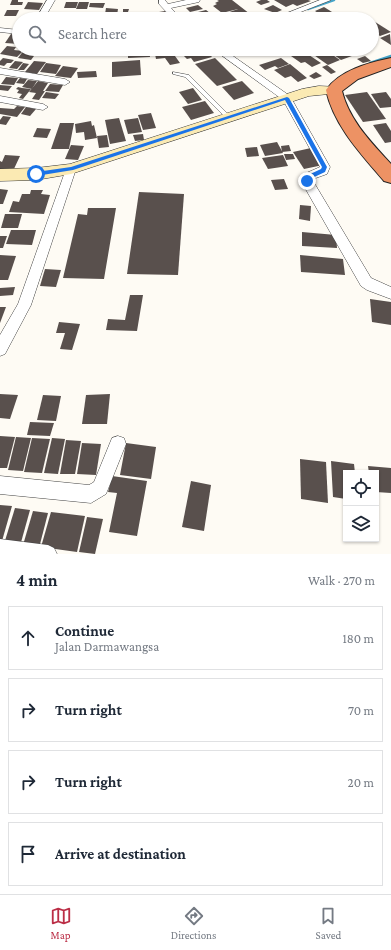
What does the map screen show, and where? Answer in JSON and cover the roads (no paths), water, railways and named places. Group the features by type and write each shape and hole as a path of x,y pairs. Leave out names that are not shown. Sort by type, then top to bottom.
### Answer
{"highway":[{"path":"391,62 348,78 338,84 334,90 334,97 340,111 362,142 391,176"}],"main road":[{"path":"0,175 36,174 71,168 287,98 319,90 334,90"}],"street":[{"path":"44,12 51,0"},
{"path":"164,4 196,0"},
{"path":"295,12 327,0"},
{"path":"164,4 171,12"},
{"path":"0,30 12,31"},
{"path":"226,56 287,98 325,167 323,171 308,177 307,181 366,282 372,286 391,293"},
{"path":"1,73 65,82"},
{"path":"0,99 43,107"},
{"path":"0,349 24,305 71,168"},
{"path":"0,485 91,494 100,488 118,444"},
{"path":"0,548 48,554"}],"lane":[{"path":"176,73 187,76 228,117"}],"waterway":[{"path":"308,9 334,0"},
{"path":"370,63 391,56"}]}
